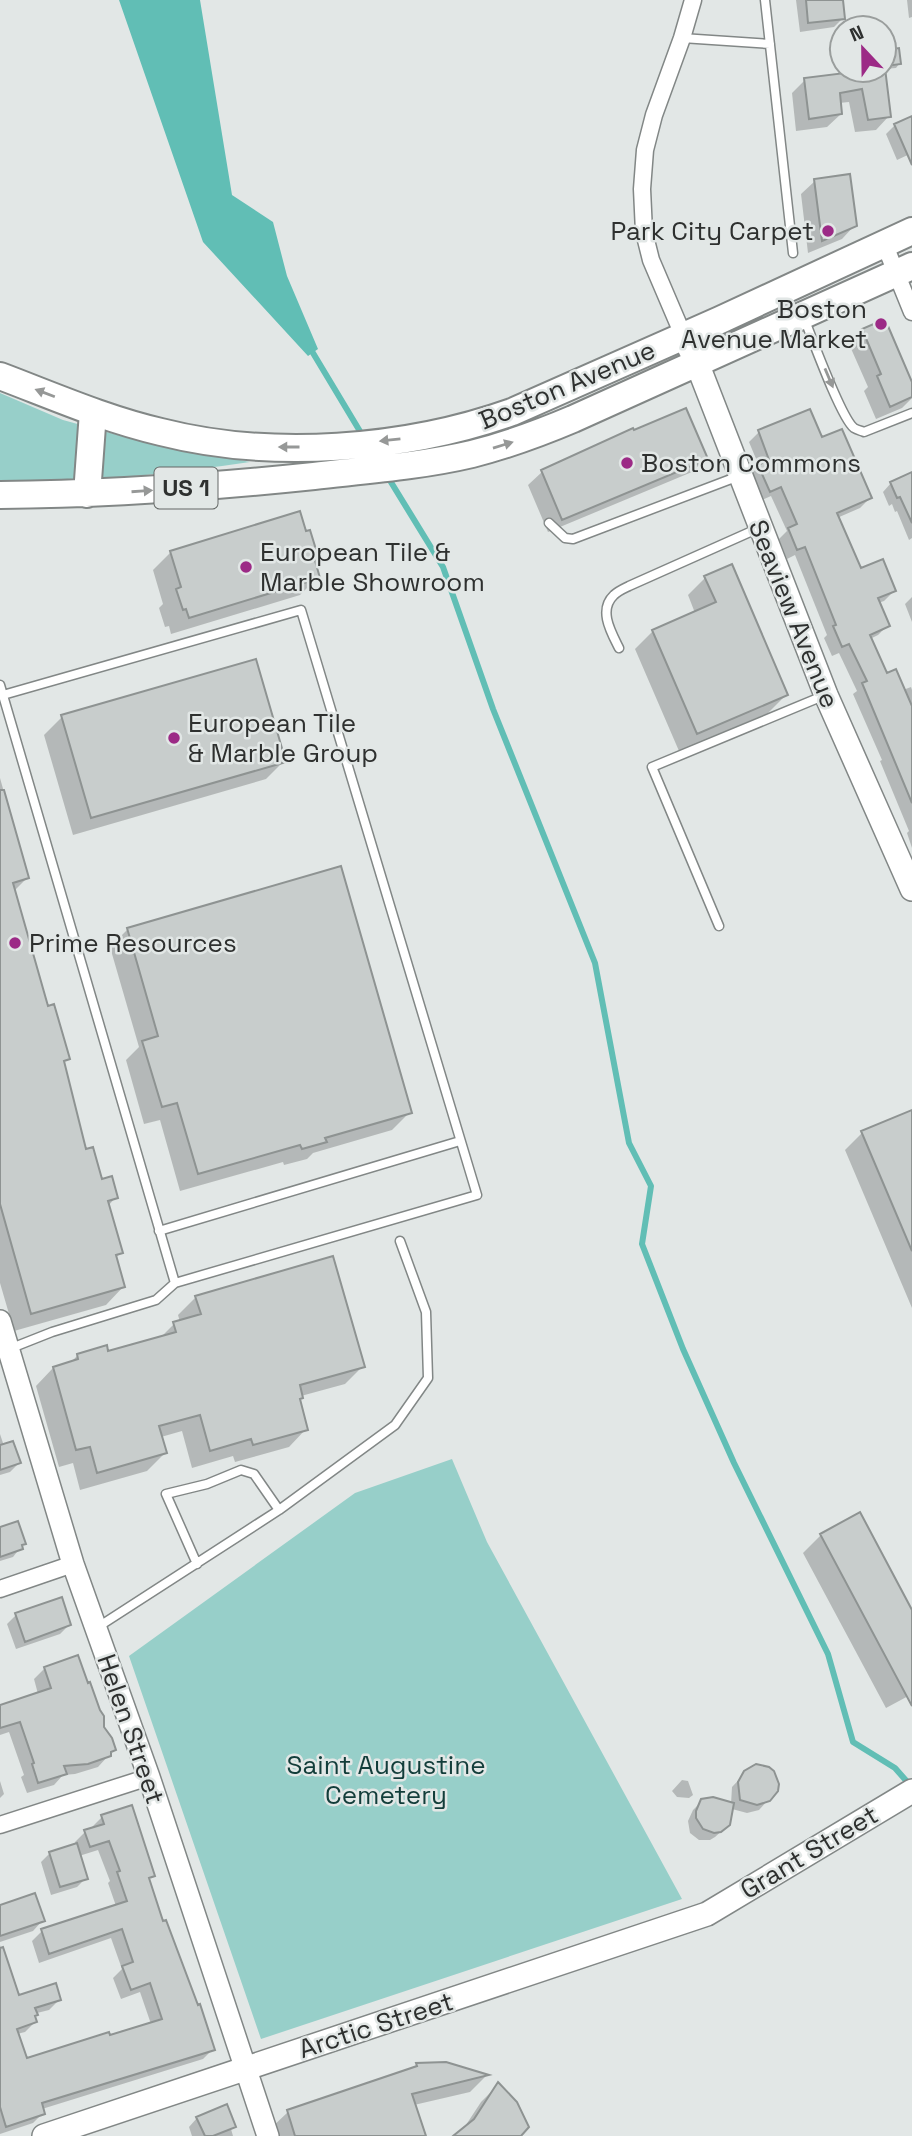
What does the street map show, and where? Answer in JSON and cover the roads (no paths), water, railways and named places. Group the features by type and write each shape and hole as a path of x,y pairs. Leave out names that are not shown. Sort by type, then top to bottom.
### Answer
{"main road":[{"name":"Boston Avenue","path":"0,376 93,412 162,433 231,444 303,447 423,437 479,424 512,412 912,231"},
{"name":"Boston Avenue","path":"0,495 87,494 220,485 437,461 505,445 539,434 904,270"},
{"path":"791,287 803,315"},
{"name":"Seaview Avenue","path":"684,335 826,695 912,889"},
{"path":"87,494 93,412"},
{"name":"Grant Street","path":"707,1914 903,1796"},
{"name":"Arctic Street","path":"44,2136 707,1914"}],"street":[{"path":"684,335 651,260 644,232 642,189 645,150 654,115 693,0"},
{"path":"884,243 904,270 912,311"},
{"name":"Helen Street","path":"0,1321 4,1350 73,1564 149,1777 268,2136"},
{"path":"0,1589 73,1564"},
{"path":"0,1825 149,1777"}],"lane":[{"path":"765,0 793,253"},
{"path":"682,37 770,44"},
{"path":"803,315 832,387 855,429 864,432 912,413"},
{"path":"549,523 565,538 573,539 739,475"},
{"path":"619,648 608,628 606,613 612,596 760,528"},
{"path":"3,695 301,610 477,1195 175,1283 156,1300 4,1350"},
{"path":"0,685 175,1283"},
{"path":"719,926 652,767 826,695"},
{"path":"159,1231 460,1141"},
{"path":"96,1629 279,1510 395,1424 428,1378 426,1312 400,1241"},
{"path":"197,1564 166,1494 241,1470 254,1474 279,1510"}],"waterway":[{"path":"310,348 364,438"},
{"path":"386,474 443,567 493,709 595,963 629,1143 651,1186 642,1244 683,1349 734,1463 828,1654 853,1742 895,1768 910,1785"}],"place":[{"name":"Park City Carpet","path":"828,231"},
{"name":"Boston Avenue Market","path":"881,324"},
{"name":"Boston Commons","path":"627,463"},
{"name":"European Tile & Marble Showroom","path":"246,567"},
{"name":"European Tile & Marble Group","path":"174,738"},
{"name":"Prime Resources","path":"15,943"}],"park label":[{"name":"Saint Augustine Cemetery","path":"386,1780"}]}
